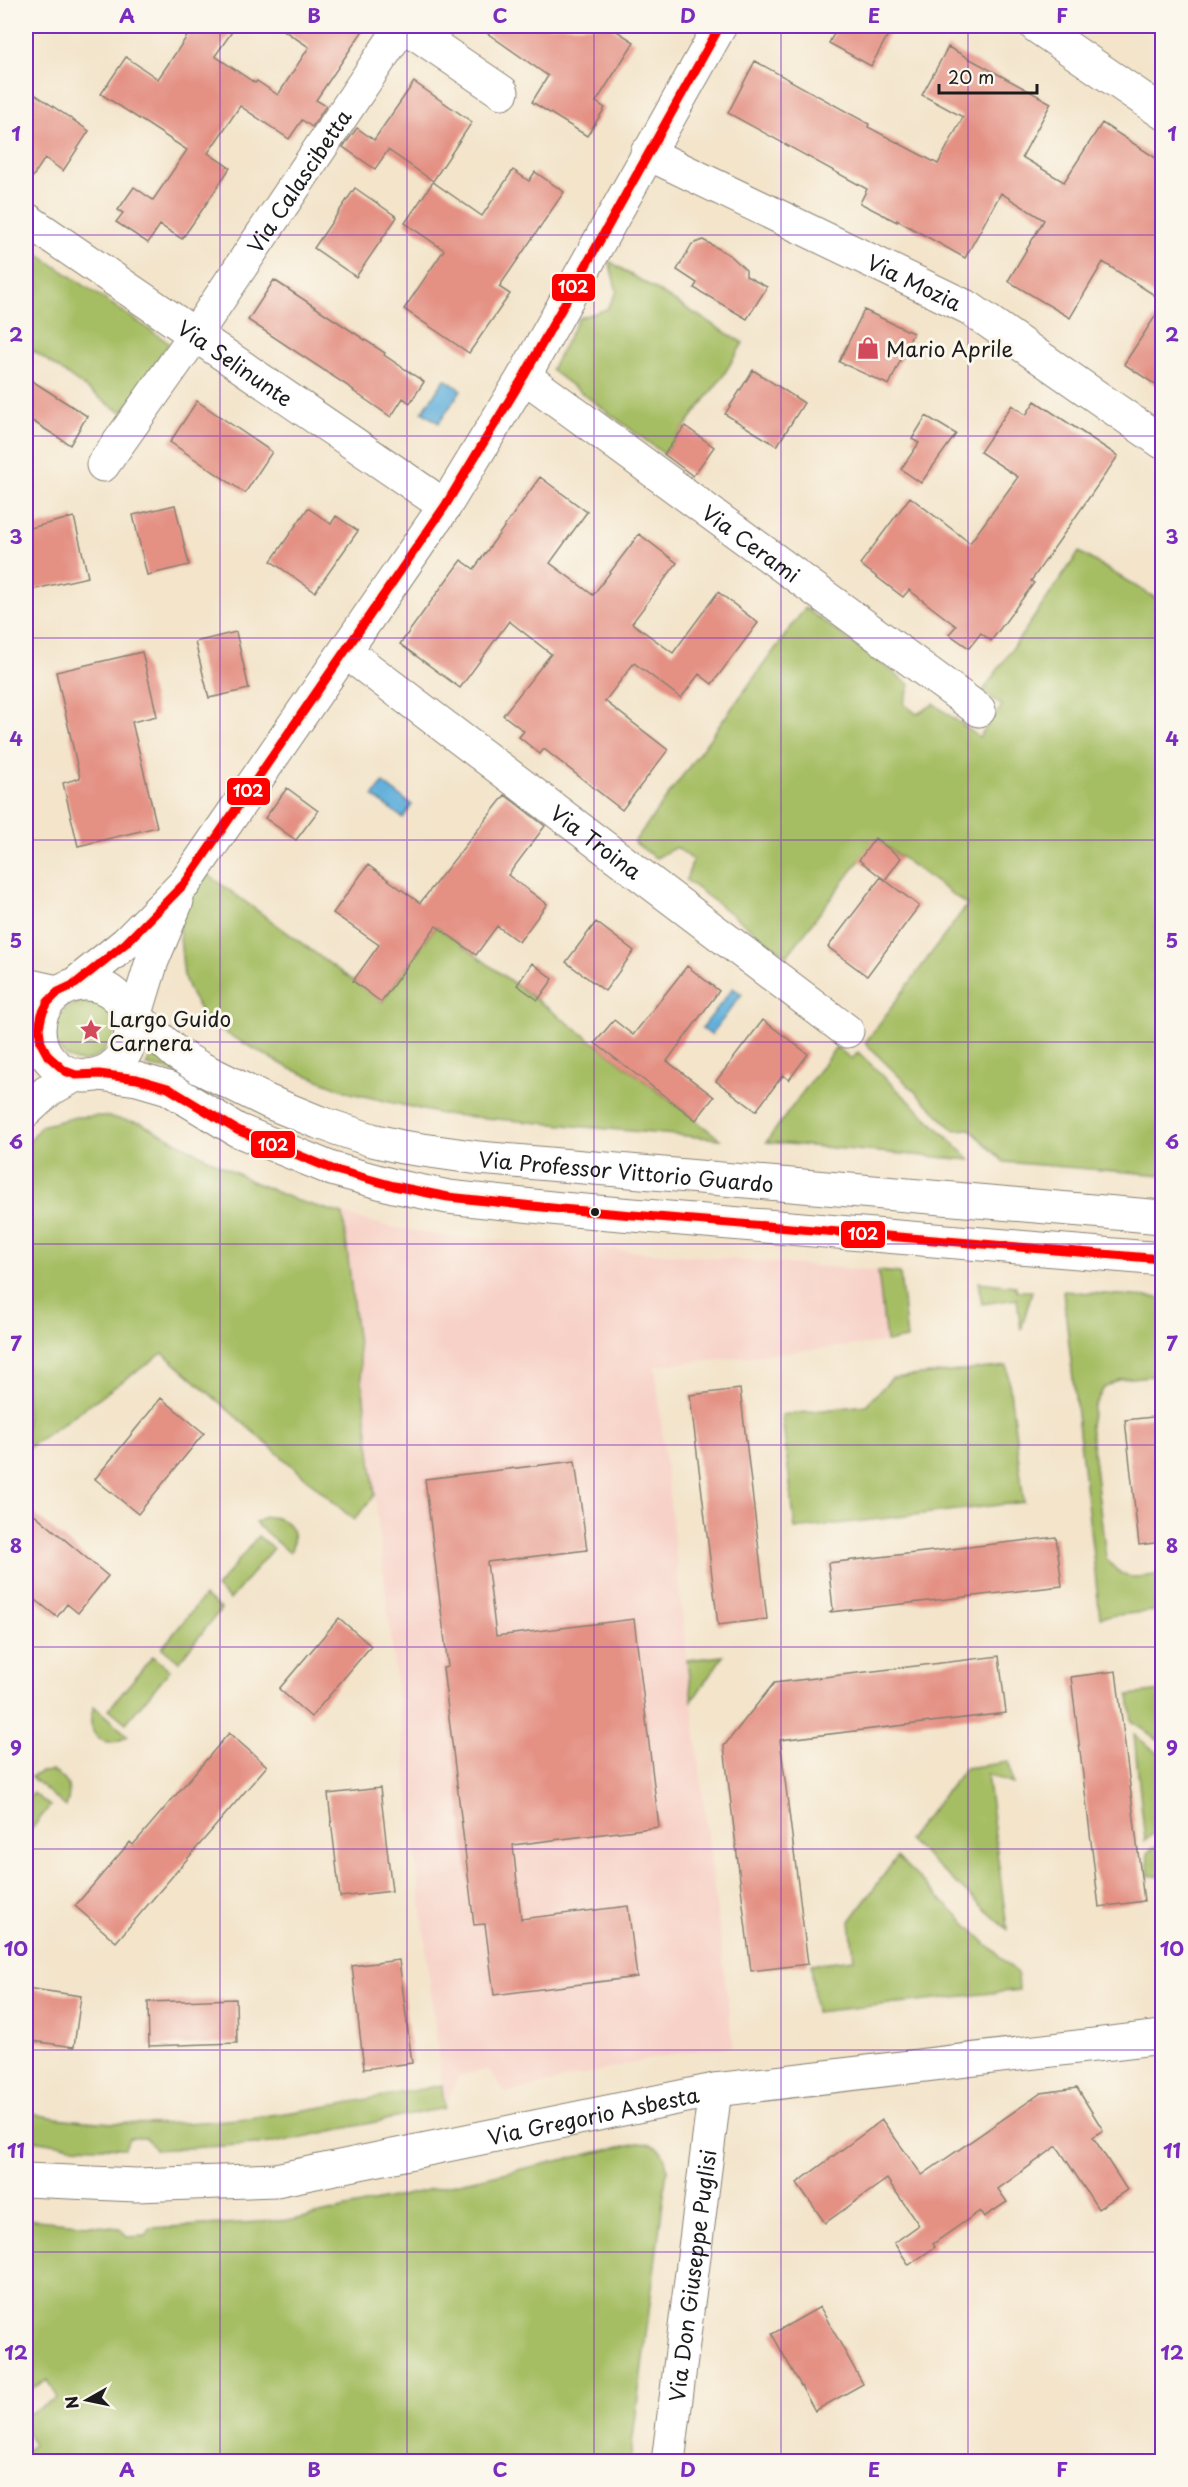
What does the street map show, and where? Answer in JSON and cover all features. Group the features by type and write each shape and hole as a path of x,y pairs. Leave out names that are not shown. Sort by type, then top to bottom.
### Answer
{"street":[{"path":"404,26 502,92"},
{"name":"Via Calascibetta","path":"103,465 195,335 404,26"},
{"path":"88,1074 55,1065 34,1047 42,1014 48,1002 126,943 185,883 346,652 445,506 524,376 720,26"},
{"path":"1036,26 1162,112"},
{"name":"Via Mozia","path":"647,153 969,308 1162,442"},
{"name":"Via Selinunte","path":"26,219 445,506"},
{"name":"Via Cerami","path":"524,376 979,710"},
{"name":"Via Troina","path":"346,652 847,1031"},
{"path":"26,1111 49,1090 118,1062 130,1042 130,1017 185,883"},
{"path":"26,985 66,988 99,985 110,990 130,1017"},
{"name":"Via Professor Vittorio Guardo","path":"130,1017 176,1053 200,1068 269,1102 318,1122 402,1147 479,1158 1162,1217"},
{"name":"Via Professor Vittorio Guardo","path":"88,1074 137,1078 168,1088 237,1130 332,1169 394,1186 448,1197 561,1209 1162,1259"},
{"name":"Via Gregorio Asbesta","path":"26,2180 136,2185 276,2180 715,2090 1162,2037"},
{"name":"Via Don Giuseppe Puglisi","path":"668,2462 715,2090"}],"shaded area":[{"path":"343,1214 387,1226 442,1236 878,1271 886,1342 655,1366 733,2046 678,2053 506,2093 488,2070 459,2075 444,2107"}],"green space":[{"path":"26,246 169,343 123,412 31,349 26,356"},
{"path":"609,261 743,343 723,376 664,454 551,370 579,318 607,309 617,292"},
{"path":"1079,552 1162,602 1162,1175 1004,1162 970,1129 954,1130 865,1043 967,905 876,839 787,956 686,880 693,860 676,847 656,858 634,842 805,608 910,685 904,704 917,714 934,704 979,737 1002,706 983,691"},
{"path":"206,873 382,1002 436,926 595,1043 720,1139 441,1114 351,1093 289,1068 209,1024 191,995 184,977 178,917"},
{"path":"93,1001 108,1008 115,1019 115,1032 109,1045 99,1055 86,1061 73,1060 57,1046 55,1037 58,1018 66,1008 72,1005"},
{"path":"836,1047 852,1059 858,1052 971,1160 766,1142"},
{"path":"153,1051 188,1078 169,1070 146,1066"},
{"path":"103,1116 141,1123 251,1181 295,1200 343,1214 375,1495 354,1520 163,1353 26,1449 26,1146 41,1126 76,1117"},
{"path":"878,1271 900,1273 907,1339 886,1342"},
{"path":"978,1282 1016,1286 1017,1291 1032,1291 1021,1330 1017,1299 982,1304"},
{"path":"1063,1291 1162,1298 1162,1375 1121,1379 1104,1388 1093,1408 1090,1425 1106,1558 1119,1572 1131,1577 1162,1574 1162,1610 1100,1617"},
{"path":"1007,1366 1024,1502 795,1529 782,1415 866,1405 892,1378"},
{"path":"265,1517 280,1519 290,1526 293,1538 290,1553 255,1523"},
{"path":"258,1536 273,1548 230,1600 216,1588"},
{"path":"204,1596 221,1609 179,1662 162,1648"},
{"path":"153,1656 170,1670 126,1723 109,1709"},
{"path":"723,1656 692,1701 687,1660"},
{"path":"1162,1691 1162,1743 1132,1721 1129,1695"},
{"path":"94,1706 128,1736 111,1742 98,1738 91,1725"},
{"path":"1134,1735 1162,1756 1159,1781 1161,1822 1145,1841"},
{"path":"1009,1762 1013,1784 987,1774 1007,1929 908,1840 965,1768"},
{"path":"52,1771 58,1774 68,1786 69,1795 66,1807 31,1777 41,1772"},
{"path":"33,1793 50,1806 26,1836 26,1802"},
{"path":"1162,1843 1162,1875 1149,1876 1147,1853"},
{"path":"897,1857 1018,1974 1019,1990 816,2012 811,1964 854,1959 850,1921"},
{"path":"442,2085 444,2108 274,2143 155,2150 147,2138 129,2138 125,2148 71,2146 26,2139 26,2113 79,2121 132,2124 183,2123 286,2113"},
{"path":"638,2143 660,2149 665,2157 667,2170 630,2461 26,2461 26,2450 33,2445 26,2430 26,2415 58,2399 48,2380 26,2391 26,2219 120,2228 127,2237 146,2236 151,2228 293,2220"}],"water":[{"path":"445,379 461,390 439,423 422,412"},
{"path":"383,783 412,805 403,818 373,796"},
{"path":"733,988 742,994 711,1035 702,1028"}],"building":[{"path":"194,26 236,26 215,56 255,83 257,81 278,95 309,47 277,26 366,26 316,100 326,106 312,127 302,120 289,139 240,106 208,153 230,168 200,213 182,239 160,225 148,243 116,222 123,213 118,210 134,187 153,200 187,150 101,94 126,57 158,79"},
{"path":"477,26 609,26 634,42 596,102 605,108 587,136 532,102 548,76"},
{"path":"838,26 874,26 889,33 871,66 829,43"},
{"path":"948,47 1051,103 1022,157 1064,182 1102,123 1162,162 1162,300 1103,262 1070,318 1008,281 1044,220 1001,193 965,258 897,220 897,222 860,203 867,189 728,113 755,61 869,124 868,127 938,164 963,117 922,95"},
{"path":"414,82 472,122 433,181 388,150 375,169 343,147 357,128 374,140"},
{"path":"26,88 89,131 63,171 45,158 26,187"},
{"path":"513,170 529,181 535,172 564,192 499,287 510,294 469,353 404,309 444,250 405,223 433,182 482,216"},
{"path":"355,188 397,217 356,277 314,248"},
{"path":"703,240 730,255 746,270 746,276 767,287 747,319 694,288 697,283 677,270 692,244"},
{"path":"274,280 385,353 384,355 424,382 410,403 403,398 391,417 248,320"},
{"path":"1162,306 1162,389 1124,364"},
{"path":"864,310 913,333 889,385 839,362"},
{"path":"753,370 804,403 777,446 725,414"},
{"path":"26,377 87,416 70,445 26,417"},
{"path":"197,401 272,452 245,493 170,442"},
{"path":"1035,401 1118,456 1031,581 1034,583 991,641 981,633 969,648 949,634 956,626 909,590 903,597 860,564 910,497 970,543 1018,477 980,452 1012,405 1026,415"},
{"path":"926,416 956,434 921,483 901,469 919,443 912,439"},
{"path":"685,426 714,447 693,476 664,454"},
{"path":"540,477 587,512 550,563 593,595 639,534 677,563 632,623 673,653 718,592 758,623 712,684 699,674 681,698 634,663 605,701 668,750 622,810 544,749 540,754 519,737 524,731 503,715 551,654 509,621 460,688 400,644 461,560 474,569"},
{"path":"175,505 189,565 147,575 133,515"},
{"path":"308,508 331,524 336,516 358,531 315,592 271,561"},
{"path":"74,517 88,577 26,591 26,529"},
{"path":"236,632 249,689 209,698 195,642"},
{"path":"142,652 157,716 132,722 157,827 78,846 63,783 80,778 56,672"},
{"path":"287,788 318,811 296,840 265,818"},
{"path":"505,795 545,826 508,875 547,904 519,942 497,926 476,955 436,926 381,1002 353,981 379,945 333,913 368,865 420,903"},
{"path":"875,838 901,858 885,880 859,860"},
{"path":"881,877 919,906 867,976 828,947"},
{"path":"596,922 634,951 605,991 566,962"},
{"path":"532,963 553,979 538,1000 517,985"},
{"path":"687,966 719,991 667,1061 714,1097 696,1120 595,1043 614,1020 633,1035"},
{"path":"763,1020 808,1054 789,1080 783,1075 756,1111 716,1081"},
{"path":"740,1389 767,1619 718,1625 690,1395"},
{"path":"161,1398 204,1433 138,1514 95,1479"},
{"path":"1162,1416 1162,1542 1139,1545 1125,1420"},
{"path":"575,1461 587,1550 487,1562 496,1636 634,1619 659,1827 513,1845 521,1919 628,1906 637,1977 494,1995 485,1924 474,1925 443,1668 448,1667 425,1479"},
{"path":"26,1507 108,1576 78,1613 67,1604 57,1617 26,1592"},
{"path":"1056,1537 1062,1586 830,1612 833,1609 828,1563"},
{"path":"339,1618 371,1646 311,1717 279,1689"},
{"path":"999,1656 1006,1713 780,1740 808,1964 751,1971 724,1746 774,1683"},
{"path":"1116,1671 1144,1901 1099,1907 1071,1677"},
{"path":"229,1733 267,1766 116,1942 75,1906 130,1842 133,1845"},
{"path":"380,1788 392,1891 340,1897 328,1794"},
{"path":"399,1960 412,2063 364,2069 352,1966"},
{"path":"26,1988 81,1996 74,2047 26,2040"},
{"path":"236,1999 237,2043 149,2046 148,2002"},
{"path":"1077,2088 1103,2130 1093,2137 1127,2190 1098,2209 1057,2146 998,2189 1007,2202 984,2217 980,2211 933,2244 935,2247 909,2265 894,2243 919,2225 887,2179 825,2223 797,2183 882,2120 922,2175 1041,2093"},
{"path":"820,2307 863,2384 815,2411 772,2334"}],"transit line":[{"name":"102","path":"720,26 524,376 445,506 185,883 126,943 75,984 58,992 48,1002 39,1028 41,1043 48,1056 65,1071 76,1075 99,1074 137,1079 168,1088 237,1130 332,1169 394,1186 448,1197 561,1209 1162,1259"}],"place":[{"name":"Mario Aprile","path":"868,348"},
{"name":"Largo Guido Carnera","path":"91,1030"}]}
